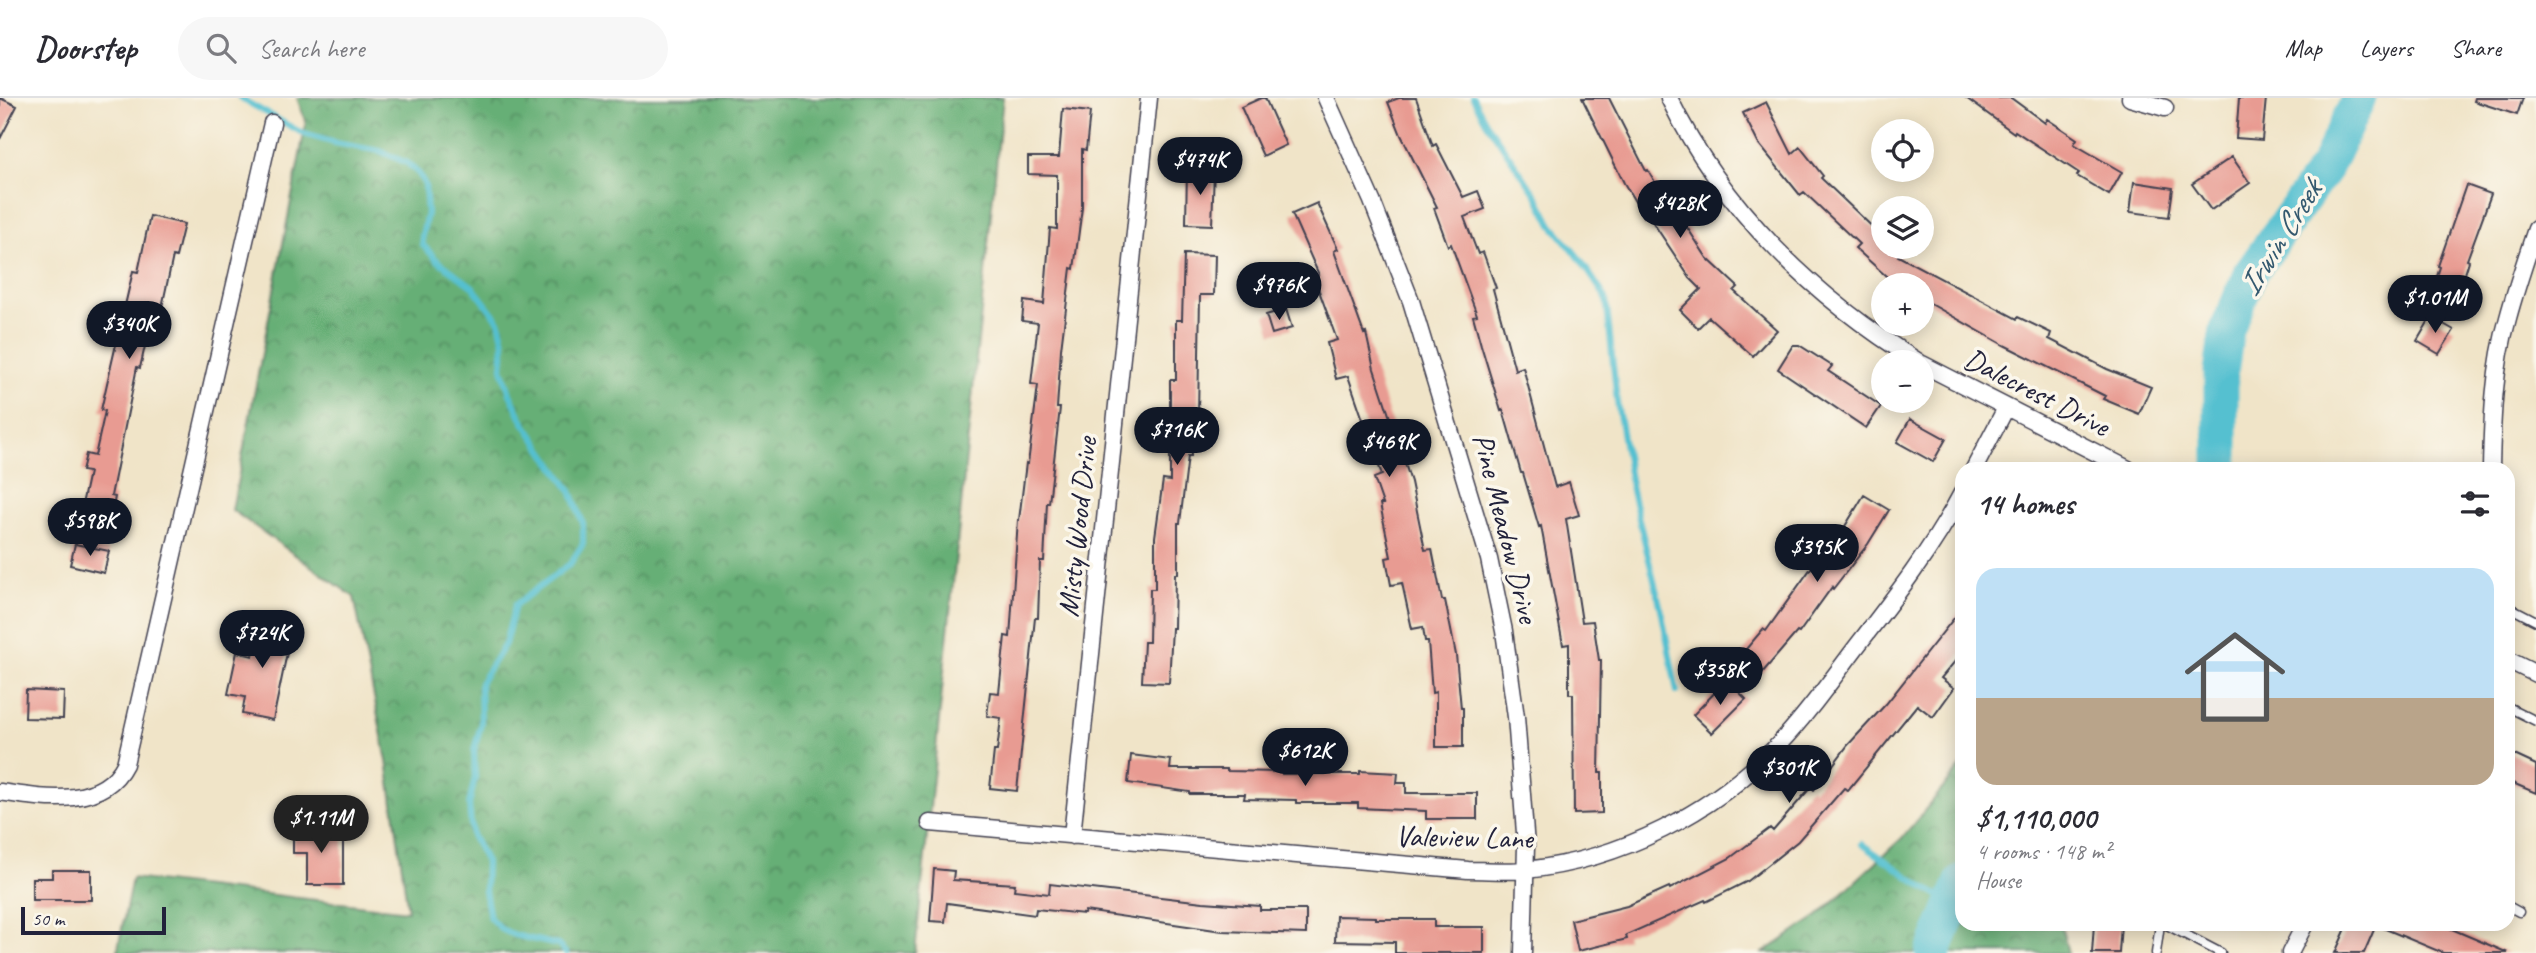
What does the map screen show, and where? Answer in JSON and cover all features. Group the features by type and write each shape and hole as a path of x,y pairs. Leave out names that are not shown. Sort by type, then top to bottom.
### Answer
{"street":[{"name":"Misty Wood Drive","path":"1072,836 1149,98"},
{"name":"Pine Meadow Drive","path":"1326,98 1372,201 1411,301 1489,559 1504,631 1513,694 1526,870 1523,953"},
{"name":"Dalecrest Drive","path":"1670,98 1702,155 1760,233 1833,304 1899,350"},
{"path":"2130,98 2165,108"},
{"path":"0,792 47,798 76,797 95,792 115,780 125,764 272,123"},
{"path":"2491,462 2492,421 2507,320 2536,229"},
{"name":"Dalecrest Drive","path":"1934,370 2114,462"},
{"path":"1978,462 2006,408"},
{"name":"Valeview Lane","path":"930,823 1468,870 1526,870 1593,856 1667,827 1692,814 1731,787 1760,762 1799,722 1911,576 1955,504"},
{"path":"2515,664 2536,674"},
{"path":"2290,953 2301,931"}],"lane":[{"path":"2515,610 2536,621"},
{"path":"2515,710 2536,721"},
{"path":"2515,910 2519,912"},
{"path":"2156,953 2161,931"},
{"path":"2176,931 2221,953"}],"green space":[{"path":"297,98 1003,98 915,953 117,953 132,878 408,911 387,761 354,597 232,510 306,123"},
{"path":"1955,774 1955,931 2063,931 2068,953 1763,953 1818,916 1902,838"}],"building":[{"path":"0,98 17,106 0,139"},
{"path":"1265,98 1286,145 1263,156 1241,107"},
{"path":"1399,98 1416,98 1433,146 1436,144 1463,197 1478,191 1485,209 1464,217 1478,254 1483,252 1496,288 1493,289 1515,370 1523,367 1555,487 1569,482 1579,515 1566,519 1582,622 1593,621 1601,660 1599,773 1602,773 1602,813 1574,814 1573,694 1569,694 1569,644 1563,645 1541,526 1539,527 1521,473 1503,410 1501,411 1473,316 1477,315 1451,244 1448,246 1434,208 1437,207 1401,135 1388,102"},
{"path":"1582,98 1609,98 1646,171 1648,170 1678,221 1681,218 1707,258 1738,287 1734,291 1777,330 1753,356 1709,317 1698,328 1680,310 1701,289 1690,278 1648,215 1644,217"},
{"path":"1966,98 2011,98 2045,123 2047,119 2077,139 2074,144 2122,172 2109,195 2077,176 2079,173 2015,131 2014,133"},
{"path":"2239,98 2266,98 2262,140 2236,138"},
{"path":"2475,98 2523,98 2517,115 2474,101"},
{"path":"1766,102 1792,154 1800,147 1823,176 1821,178 1871,226 1871,259 1904,259 1930,273 1883,273 1855,248 1859,244 1804,192 1800,195 1758,143 1743,113"},
{"path":"1063,109 1090,112 1086,150 1082,149 1082,208 1061,349 1057,408 1060,408 1047,503 1044,561 1040,561 1038,618 1035,618 1017,791 990,788 1001,718 987,716 990,692 999,693 1005,636 1010,637 1018,520 1038,385 1031,384 1038,323 1022,321 1024,301 1044,304 1050,228 1057,229 1057,175 1028,174 1028,157 1059,157"},
{"path":"2232,157 2250,183 2211,210 2192,184"},
{"path":"1187,169 1214,170 1212,225 1186,224"},
{"path":"2134,182 2173,188 2169,217 2130,212"},
{"path":"2466,185 2491,194 2467,260 2469,261 2457,300 2432,292 2440,267 2438,266"},
{"path":"1317,203 1338,249 1334,251 1364,334 1366,333 1374,369 1411,482 1425,550 1432,549 1456,655 1463,708 1463,747 1436,747 1436,692 1432,693 1428,641 1425,641 1423,627 1412,629 1402,583 1391,585 1386,558 1391,557 1380,504 1383,504 1374,478 1382,475 1348,376 1336,379 1327,343 1337,340 1314,277 1319,275 1292,214"},
{"path":"150,216 184,224 176,257 173,256 161,312 153,311 140,368 137,367 111,496 115,497 110,521 80,514 89,472 82,471 86,454 95,456 105,411 101,410 108,379 133,271 138,272"},
{"path":"1184,254 1215,255 1214,295 1200,295 1198,417 1191,417 1191,456 1188,456 1178,523 1178,574 1175,574 1169,683 1142,682 1144,642 1149,642 1150,589 1155,589 1155,537 1163,480 1170,481 1170,380 1176,380 1176,320 1182,320"},
{"path":"1934,275 2017,319 2018,317 2051,333 2049,339 2107,369 2151,387 2139,414 2103,399 2105,396 1934,306"},
{"path":"1286,309 1292,328 1272,334 1266,315"},
{"path":"2431,317 2454,330 2439,354 2417,341"},
{"path":"1793,345 1799,345 1832,366 1828,371 1871,399 1871,413 1876,413 1866,428 1778,369"},
{"path":"1910,419 1946,439 1933,462 1897,442"},
{"path":"1864,495 1889,510 1868,544 1833,589 1832,587 1799,633 1797,632 1762,673 1741,655 1763,629 1766,631 1829,543 1833,546"},
{"path":"75,544 109,551 104,573 70,565"},
{"path":"261,617 293,624 273,720 242,714 245,697 228,694 237,652 253,656"},
{"path":"1955,617 1955,661 1941,678 1954,688 1933,717 1917,705 1848,790 1844,788 1798,841 1748,881 1706,902 1705,900 1626,935 1627,939 1578,951 1571,920 1627,906 1669,887 1670,889 1730,858 1770,828 1773,831 1811,787 1814,790 1848,745 1886,704"},
{"path":"1727,680 1746,699 1712,733 1693,715"},
{"path":"26,690 64,692 63,719 25,718"},
{"path":"1131,755 1171,760 1170,769 1227,769 1282,774 1360,774 1360,771 1398,773 1397,783 1406,783 1406,793 1477,793 1477,819 1426,819 1426,811 1358,808 1358,803 1296,803 1296,800 1244,799 1245,794 1190,794 1128,783"},
{"path":"2515,755 2536,765 2536,793 2515,784"},
{"path":"293,829 343,829 343,885 307,885 307,853 293,853"},
{"path":"934,869 954,871 953,880 1015,884 1014,890 1049,894 1050,884 1260,906 1260,910 1306,910 1306,934 1222,931 1085,911 1084,914 1036,909 1035,915 947,903 945,922 930,921"},
{"path":"52,870 91,870 91,900 32,900 32,878 52,878"},
{"path":"1336,916 1434,919 1434,927 1484,927 1484,953 1395,953 1395,942 1335,941"},
{"path":"2094,931 2121,931 2119,953 2092,953"},
{"path":"2345,931 2373,931 2364,953 2335,953"},
{"path":"2390,931 2456,931 2508,953 2443,953"}],"waterway":[{"path":"240,98 304,134 380,151 407,163 419,174 425,185 427,213 422,236 423,245 437,260 473,287 499,321 504,343 502,368 510,394 523,421 571,491 583,523 583,544 570,564 515,605 505,644 480,683 481,724 474,751 475,777 469,805 472,835 486,862 485,891 490,918 501,929 514,935 558,945 566,953"},
{"path":"1473,98 1486,122 1538,198 1552,225 1580,259 1606,298 1617,402 1632,491 1661,609 1677,692"},
{"name":"Irwin Creek","path":"2221,462 2221,372 2227,330 2250,274 2327,165 2359,98"},
{"path":"1862,844 1925,888 1953,903"},
{"name":"Irwin Creek","path":"1933,953 1955,899"}]}
